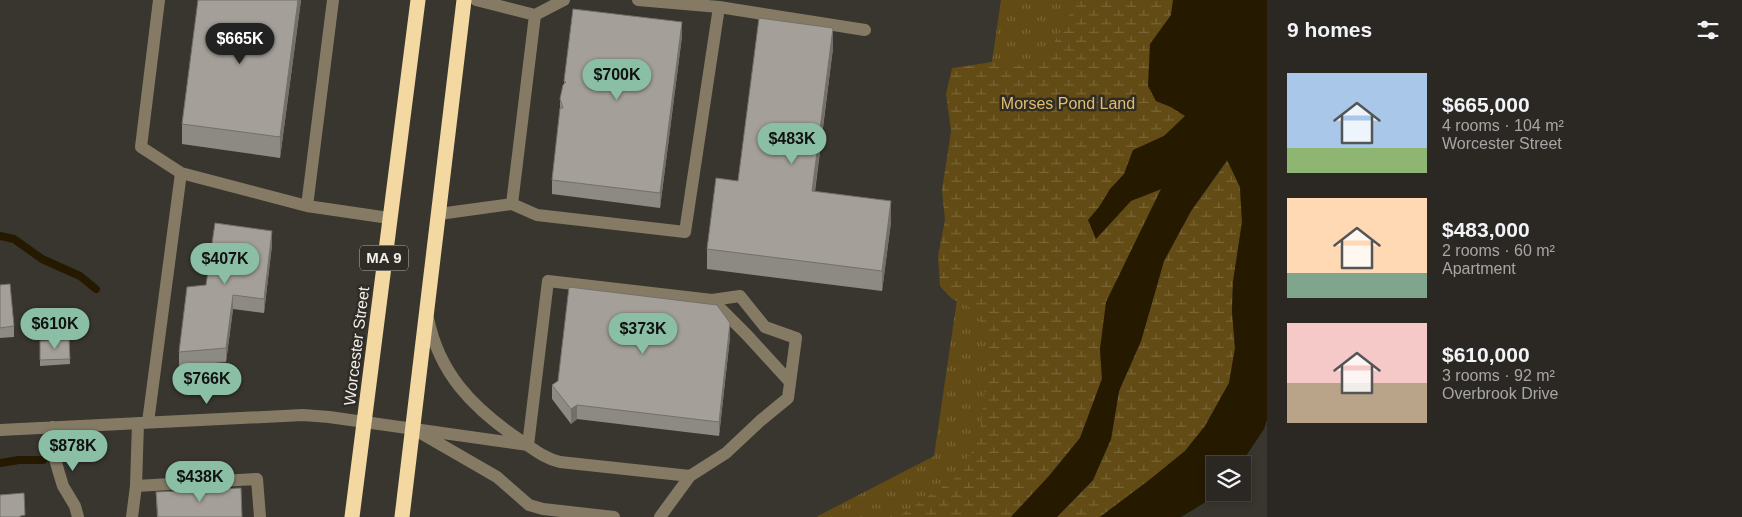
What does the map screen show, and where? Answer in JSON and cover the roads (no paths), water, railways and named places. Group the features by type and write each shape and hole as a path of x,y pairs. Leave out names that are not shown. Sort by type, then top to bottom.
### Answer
{"highway":[{"name":"Worcester Street","path":"352,517 418,0"},
{"name":"MA 9","path":"402,517 464,0"}],"street":[{"path":"159,0 141,148 181,174 307,206 389,218"},
{"path":"307,206 332,0"},
{"path":"476,0 535,14 564,0"},
{"path":"638,0 719,7 865,30"},
{"path":"439,214 512,204 537,215 685,232 719,7"},
{"path":"512,204 535,14"},
{"path":"132,517 143,423 181,174"},
{"path":"528,445 548,281 712,300 740,296 765,327 796,338 788,398 760,420 726,453 690,476 660,517"},
{"path":"712,300 790,382"},
{"path":"427,308 436,346 443,362 461,389 487,416 547,458 560,462 690,476"},
{"path":"0,430 302,415 528,445"},
{"path":"52,428 58,473 75,506 78,517"},
{"path":"412,429 497,477 529,505 614,517"},
{"path":"136,486 257,479 260,517"}],"waterway":[{"path":"0,236 14,239 42,259 80,276 96,289"},
{"path":"0,463 19,460 43,460"}],"park label":[{"name":"Morses Pond Land","path":"1068,103"}]}
